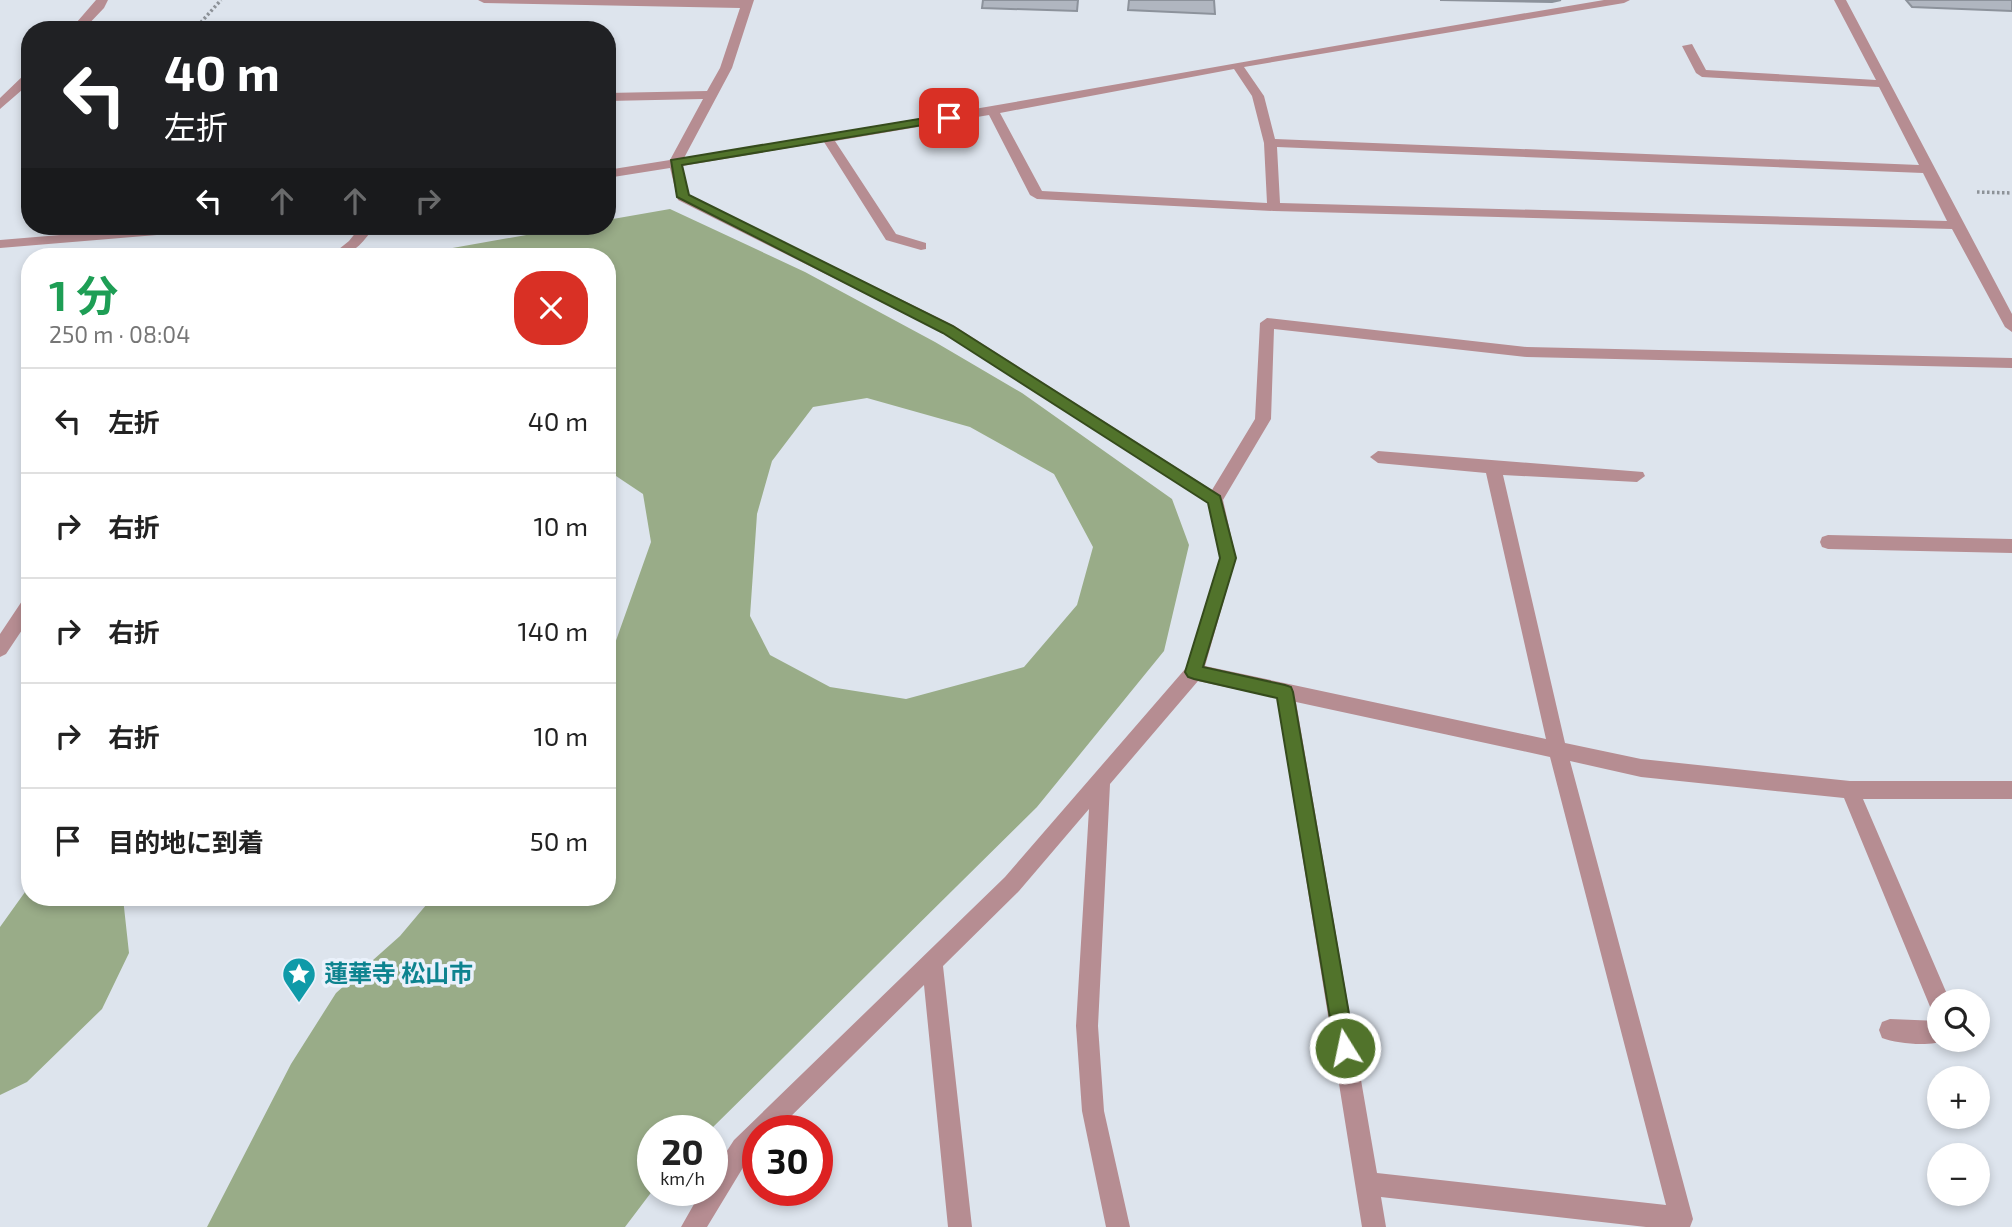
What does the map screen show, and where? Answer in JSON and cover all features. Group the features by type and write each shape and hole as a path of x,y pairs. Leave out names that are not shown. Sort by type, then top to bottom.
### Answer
{"street":[{"path":"85,21 100,6 102,0"},
{"path":"484,0 748,3 726,68 675,163 683,197 948,330 1215,500"},
{"path":"616,173 993,111 1237,65 1623,0"},
{"path":"1840,0 1885,84 1954,225 2007,312 2012,327"},
{"path":"1688,46 1702,74 1885,84"},
{"path":"1237,65 1258,96 1270,143 1275,207"},
{"path":"0,105 21,85"},
{"path":"616,97 712,95"},
{"path":"993,111 1037,195 1275,207 1954,225"},
{"path":"827,138 891,237 920,246"},
{"path":"1270,143 1927,169"},
{"path":"0,244 100,235"},
{"path":"348,248 361,235"},
{"path":"776,1115 1012,884 1194,672 1228,558 1215,500 1263,419 1267,323 1527,352 2012,363"},
{"path":"1378,457 1493,468 1637,476"},
{"path":"1368,1184 1682,1223 1557,748 1493,468"},
{"path":"1828,542 2012,546"},
{"path":"3,640 21,615"},
{"path":"1194,672 1641,768 1850,790 2012,790"},
{"path":"1285,692 1374,1227"},
{"path":"1100,783 1087,1026 1093,1111 1118,1227"},
{"path":"1850,790 1934,989"},
{"path":"932,963 961,1227"},
{"path":"1890,1030 1927,1032"},
{"path":"693,1227 742,1149"}],"path":[{"path":"202,21 221,0"}],"green space":[{"path":"670,209 805,272 935,342 1022,393 1172,499 1189,545 1164,651 1037,807 725,1115 637,1115 637,1206 641,1206 625,1227 207,1227 291,1064 336,993 400,936 425,906 616,906 616,641 651,542 643,494 616,476 616,248 453,248 526,235 616,235 616,218","holes":["867,398 970,427 1054,474 1093,547 1077,605 1024,667 906,699 830,687 770,655 750,616 757,514 772,461 813,407"]},
{"path":"21,898 21,906 124,906 129,953 102,1009 27,1082 0,1095 0,927"}],"building":[{"path":"983,0 1078,0 1077,11 982,8"},
{"path":"1129,0 1214,0 1215,14 1128,10"},
{"path":"1440,0 1561,0 1552,2"},
{"path":"1906,0 2012,0 2012,11 1912,7"}],"place":[{"name":"蓮華寺 松山市","path":"299,1004"}],"route":[{"path":"949,118 675,163 683,197 948,330 1215,500 1228,558 1194,672 1285,692 1345,1048"}]}
